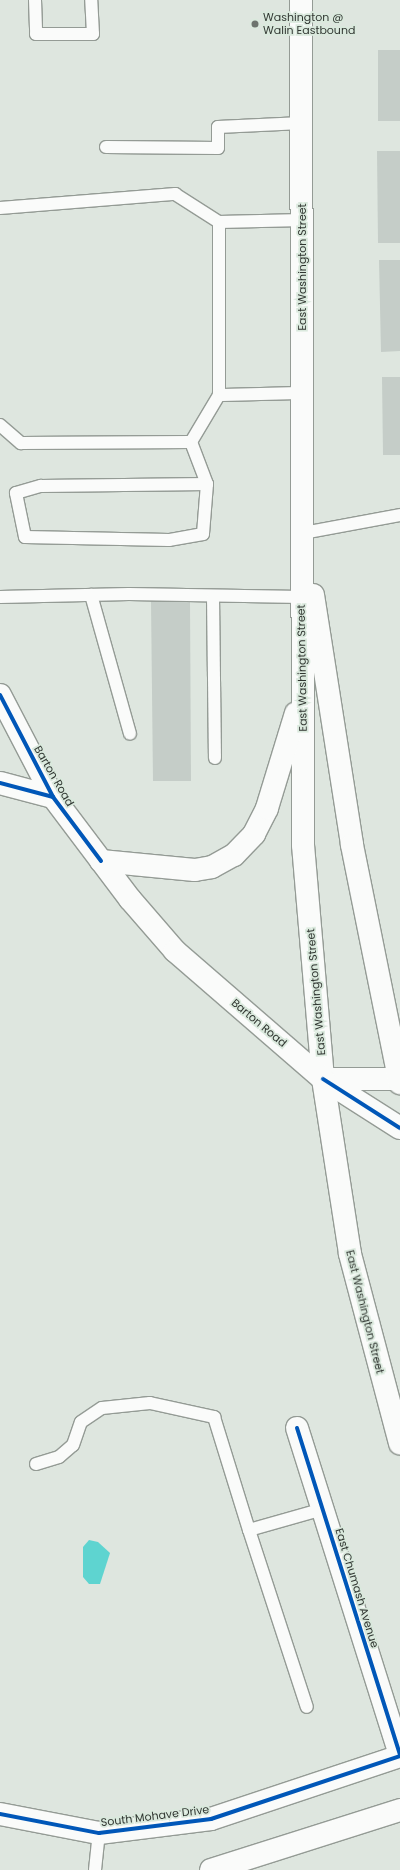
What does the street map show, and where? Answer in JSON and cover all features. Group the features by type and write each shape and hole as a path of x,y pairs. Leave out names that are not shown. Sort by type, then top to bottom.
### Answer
{"main road":[{"name":"East Washington Street","path":"301,0 303,845 323,1079 350,1254 400,1442"},
{"name":"East Washington Street","path":"303,533 352,845 400,1080"},
{"path":"101,861 194,870 212,867 234,855 254,834 267,808 303,690"},
{"name":"Barton Road","path":"0,695 53,797 101,861 175,951 323,1079 400,1128"},
{"path":"0,783 53,797"},
{"path":"323,1079 400,1080"},
{"name":"East Chumash Avenue","path":"297,1428 400,1755"},
{"name":"South Mohave Drive","path":"0,1814 99,1833 211,1819 400,1755"},
{"path":"211,1870 400,1810"}],"lane":[{"path":"35,0 36,34 93,34 91,0"},
{"path":"106,147 218,148 218,127 302,123"},
{"path":"0,208 175,194 219,222 302,220"},
{"path":"191,442 219,395 219,222"},
{"path":"219,395 302,393"},
{"path":"0,425 21,444 191,442"},
{"path":"191,442 207,484 203,534 168,540 25,537 16,493 41,486 207,484"},
{"path":"303,533 400,515"},
{"path":"0,597 91,595 302,597"},
{"path":"91,595 130,734"},
{"path":"213,596 215,758"},
{"path":"36,1464 59,1457 73,1445 81,1422 102,1408 150,1404 214,1417 306,1707"},
{"path":"249,1530 323,1509"},
{"path":"95,1870 99,1833"}],"water":[{"path":"89,1540 98,1542 110,1553 100,1584 89,1584 83,1577 83,1547"}],"building":[{"path":"378,50 400,50 400,121 378,121"},
{"path":"377,151 400,151 400,243 378,243"},
{"path":"379,260 400,260 400,351 381,352"},
{"path":"382,377 400,377 400,455 383,455"},
{"path":"151,601 190,601 191,781 153,781"}],"cycle path":[{"path":"0,695 53,797 101,861"},
{"path":"0,783 53,797"},
{"path":"323,1079 400,1128"},
{"path":"297,1428 400,1755"},
{"path":"0,1814 99,1833 211,1819 400,1756"}],"place":[{"name":"Washington @ Walin Eastbound","path":"255,24"}]}
